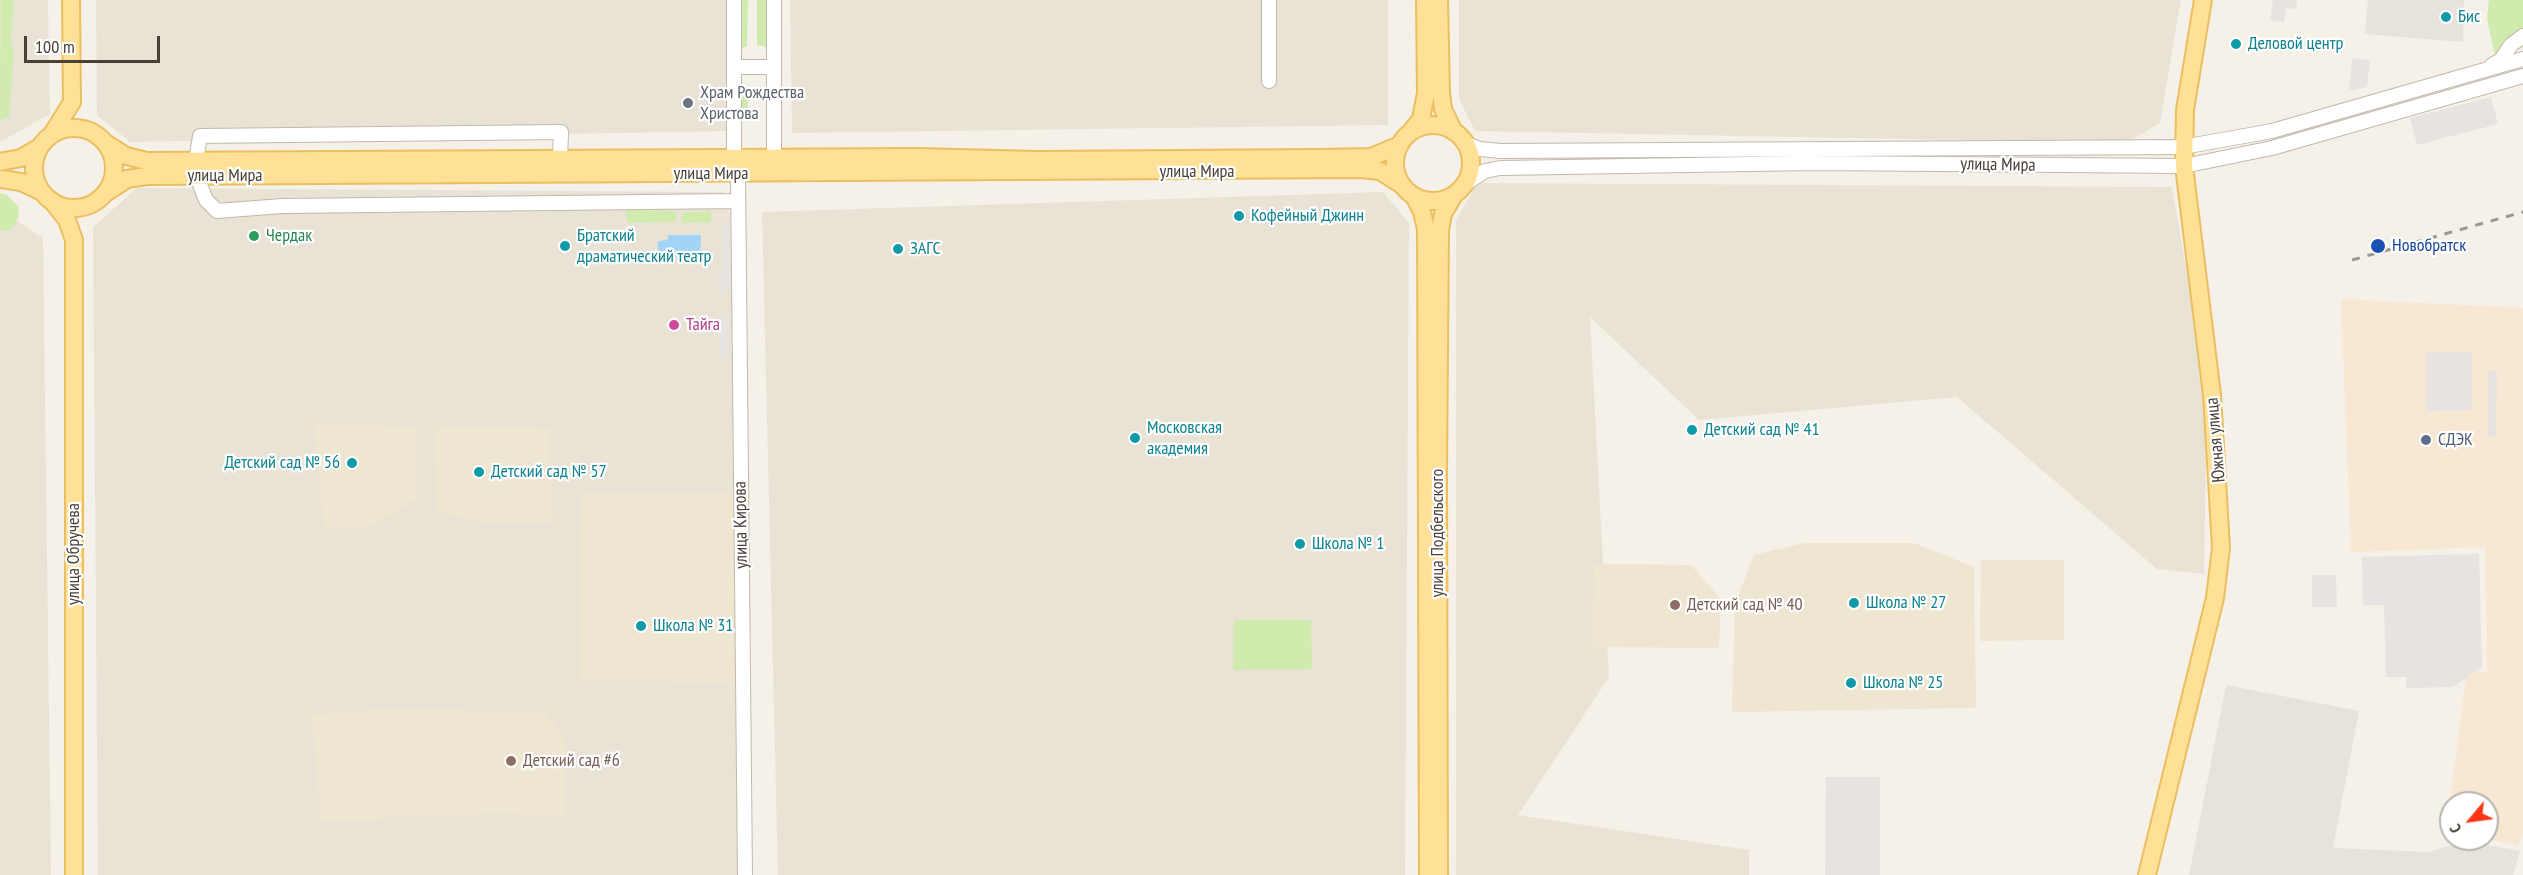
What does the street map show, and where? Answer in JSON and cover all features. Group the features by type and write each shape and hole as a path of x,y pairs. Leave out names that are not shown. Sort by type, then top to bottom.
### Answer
{"main road":[{"path":"0,162 21,158 40,147 52,134 72,102 71,0"},
{"path":"1408,190 1395,161 1405,139 1421,118 1426,93 1425,0"},
{"path":"1319,165 1372,170 1389,176 1408,190 1430,201 1460,189 1471,166 1459,137 1443,109 1439,0"},
{"name":"Южная улица","path":"2147,875 2216,598 2222,548 2212,395 2183,147 2188,88 2203,0"},
{"path":"40,147 34,165 37,183 74,233 101,197 114,172 113,157 103,140 86,123 72,102"},
{"path":"1319,165 1371,157 1432,126 1459,137"},
{"path":"52,134 75,128 103,140"},
{"name":"улица Мира","path":"103,140 136,160 196,169 663,166 734,158 917,165 1319,165"},
{"name":"улица Мира","path":"101,197 120,183 137,177 196,169 560,159 663,166 738,175 917,165"},
{"path":"0,179 21,182 64,207 77,208 101,197"},
{"name":"улица Подбельского","path":"1428,875 1433,854 1440,230 1443,214 1460,189"},
{"name":"улица Подбельского","path":"1408,190 1422,212 1426,229 1433,854 1439,875"},
{"name":"улица Обручева","path":"74,233 74,875"}],"street":[{"path":"734,0 734,158"},
{"path":"774,0 774,158"},
{"path":"1269,0 1269,81"},
{"path":"2478,72 2501,60 2511,45 2523,36"},
{"name":"улица Мира","path":"1459,137 1480,149 1500,151 2183,147 2272,131 2523,59"},
{"path":"734,67 774,67"},
{"name":"улица Мира","path":"1460,189 1485,171 1500,168 1815,163 2184,166 2272,148 2523,76"},
{"path":"560,159 561,132 201,136 196,169 206,200 217,211 282,206 738,201"},
{"name":"улица Кирова","path":"738,175 745,875"}],"shaded area":[{"path":"0,0 48,0 50,114 0,142"},
{"path":"96,0 726,0 727,131 130,142 97,115"},
{"path":"790,0 1388,0 1388,125 792,133"},
{"path":"1459,0 2181,0 2160,123 2126,143 1475,131 1459,99"},
{"path":"2273,0 2297,0 2296,9 2286,8 2284,22 2270,20"},
{"path":"2368,0 2464,0 2463,42 2365,34"},
{"path":"2352,58 2370,60 2367,87 2349,91"},
{"path":"2491,97 2498,124 2417,145 2410,118"},
{"path":"1477,183 2172,187 2207,388 2204,574 2157,569 1957,397 1699,420 1590,317 1609,677 1518,815 1749,850 1749,875 1456,875 1456,220"},
{"path":"137,188 724,192 732,224 742,875 98,875 93,227"},
{"path":"1383,192 1409,223 1405,875 778,875 762,212"},
{"path":"0,209 43,238 51,875 0,875"},
{"path":"732,219 734,281 720,295 719,275 725,270 722,225"},
{"path":"2341,299 2523,308 2523,831 2518,846 2499,842 2499,791 2451,791 2467,670 2487,672 2485,547 2351,552"},
{"path":"721,316 727,316 728,356 721,356"},
{"path":"2426,352 2472,352 2472,410 2426,411"},
{"path":"2488,371 2497,371 2496,436 2488,437"},
{"path":"313,422 416,427 417,499 370,527 334,530 324,528"},
{"path":"434,426 550,427 551,524 478,522 436,511"},
{"path":"580,493 734,494 734,682 579,681"},
{"path":"1803,543 1914,543 1974,567 1976,708 1732,712 1735,604 1754,555"},
{"path":"2479,554 2482,667 2453,687 2406,688 2406,677 2386,677 2384,605 2363,605 2362,557"},
{"path":"1981,560 2064,560 2064,640 1980,641"},
{"path":"1594,564 1691,565 1721,599 1719,648 1593,647"},
{"path":"2312,575 2336,575 2337,607 2312,607"},
{"path":"2226,685 2359,711 2333,848 2429,852 2439,849 2439,851 2499,851 2499,847 2520,851 2513,875 2189,875"},
{"path":"393,708 547,713 565,740 566,815 491,814 379,818 377,822 321,822 312,715"},
{"path":"1826,777 1880,777 1880,875 1825,875"}],"green space":[{"path":"1,0 14,0 11,41 14,54 9,117 0,120"},
{"path":"736,0 748,0 747,46 737,50"},
{"path":"757,0 766,0 766,47 757,45"},
{"path":"2489,0 2523,0 2523,47 2495,55 2487,19"},
{"path":"739,79 748,89 748,117 739,124"},
{"path":"0,193 6,194 18,206 19,216 11,230 0,231"},
{"path":"626,210 675,211 676,222 627,223"},
{"path":"711,211 711,222 682,223 682,213"},
{"path":"1234,620 1311,620 1312,669 1233,670"}],"water":[{"path":"668,235 701,235 700,257 668,257 668,253 659,254 657,242 668,239"}],"railway":[{"path":"2352,260 2523,212"}],"place":[{"name":"Бис","path":"2446,17"},
{"name":"Деловой центр","path":"2236,44"},
{"name":"Храм Рождества Христова","path":"688,103"},
{"name":"Кофейный Джинн","path":"1239,216"},
{"name":"Чердак","path":"254,236"},
{"name":"Братский драматический театр","path":"565,246"},
{"name":"Новобратск","path":"2378,246"},
{"name":"ЗАГС","path":"898,249"},
{"name":"Тайга","path":"674,325"},
{"name":"Детский сад № 41","path":"1692,430"},
{"name":"Московская академия","path":"1135,438"},
{"name":"СДЭК","path":"2426,440"},
{"name":"Детский сад № 56","path":"352,463"},
{"name":"Детский сад № 57","path":"479,472"},
{"name":"Школа № 1","path":"1300,544"},
{"name":"Школа № 27","path":"1854,603"},
{"name":"Детский сад № 40","path":"1675,605"},
{"name":"Школа № 31","path":"641,626"},
{"name":"Школа № 25","path":"1851,683"},
{"name":"Детский сад #6","path":"511,761"}]}
